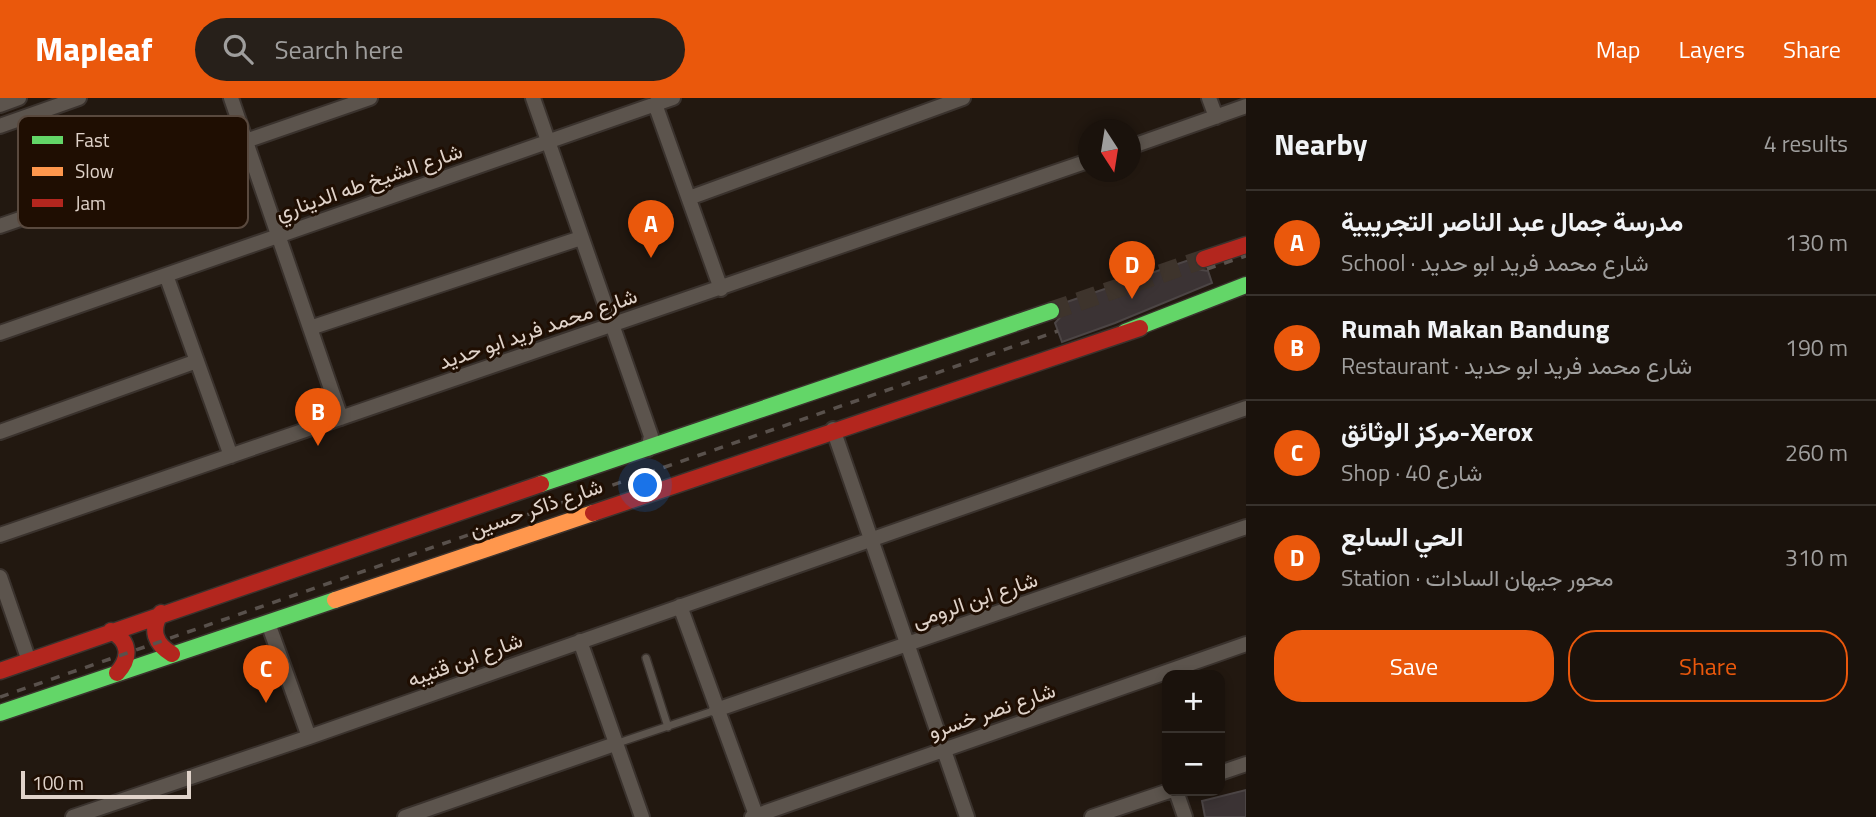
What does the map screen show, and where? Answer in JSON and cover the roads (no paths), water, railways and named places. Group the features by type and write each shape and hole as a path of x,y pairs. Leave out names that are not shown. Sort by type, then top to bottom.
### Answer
{"main road":[{"path":"1204,259 1246,245"},
{"path":"1125,332 1246,285"},
{"name":"شارع ذاكر حسين","path":"0,713 833,429 1246,294"},
{"name":"شارع ذاكر حسين","path":"0,671 161,613 1051,312"},
{"path":"161,613 155,622 154,634 158,644 172,654"},
{"path":"111,631 120,636 128,650 125,666 117,673"}],"street":[{"path":"0,105 19,98"},
{"path":"28,116 79,98"},
{"path":"231,98 237,116"},
{"path":"248,140 369,98"},
{"path":"533,98 651,436 648,449"},
{"name":"شارع الشيخ طه الديناري","path":"0,333 673,98"},
{"path":"689,198 963,98"},
{"path":"1209,98 1216,117"},
{"path":"655,104 720,289"},
{"path":"1141,143 1246,106"},
{"path":"0,126 18,120"},
{"path":"248,147 341,418"},
{"name":"شارع محمد فريد ابو حديد","path":"0,535 1078,164"},
{"path":"0,226 18,220"},
{"path":"310,328 581,238"},
{"path":"166,275 232,456"},
{"path":"0,432 197,361"},
{"name":"شارع ابن قتيبه","path":"73,817 309,737 1246,408"},
{"path":"833,429 967,817"},
{"name":"شارع ابن الرومى","path":"716,710 1246,527"},
{"path":"0,577 29,661"},
{"path":"680,606 754,816"},
{"path":"268,622 309,737"},
{"path":"580,641 642,817"},
{"name":"شارع نصر خسرو","path":"754,816 1246,644"},
{"path":"405,817 615,744"},
{"path":"1225,771 1246,764"},
{"path":"1092,817 1162,793"},
{"path":"1178,796 1185,817"}],"lane":[{"path":"646,658 668,727"},
{"path":"615,744 716,710"}],"tunnel":[{"path":"1051,311 1204,259"}],"railway":[{"path":"1207,269 1246,256"},
{"path":"0,697 1058,331"}],"place":[{"name":"مدرسة جمال عبد الناصر التجريبية","path":"651,258"},
{"name":"الحي السابع","path":"1132,299"},
{"name":"Rumah Makan Bandung","path":"318,446"},
{"name":"مركز الوثائق-Xerox","path":"266,703"}]}
